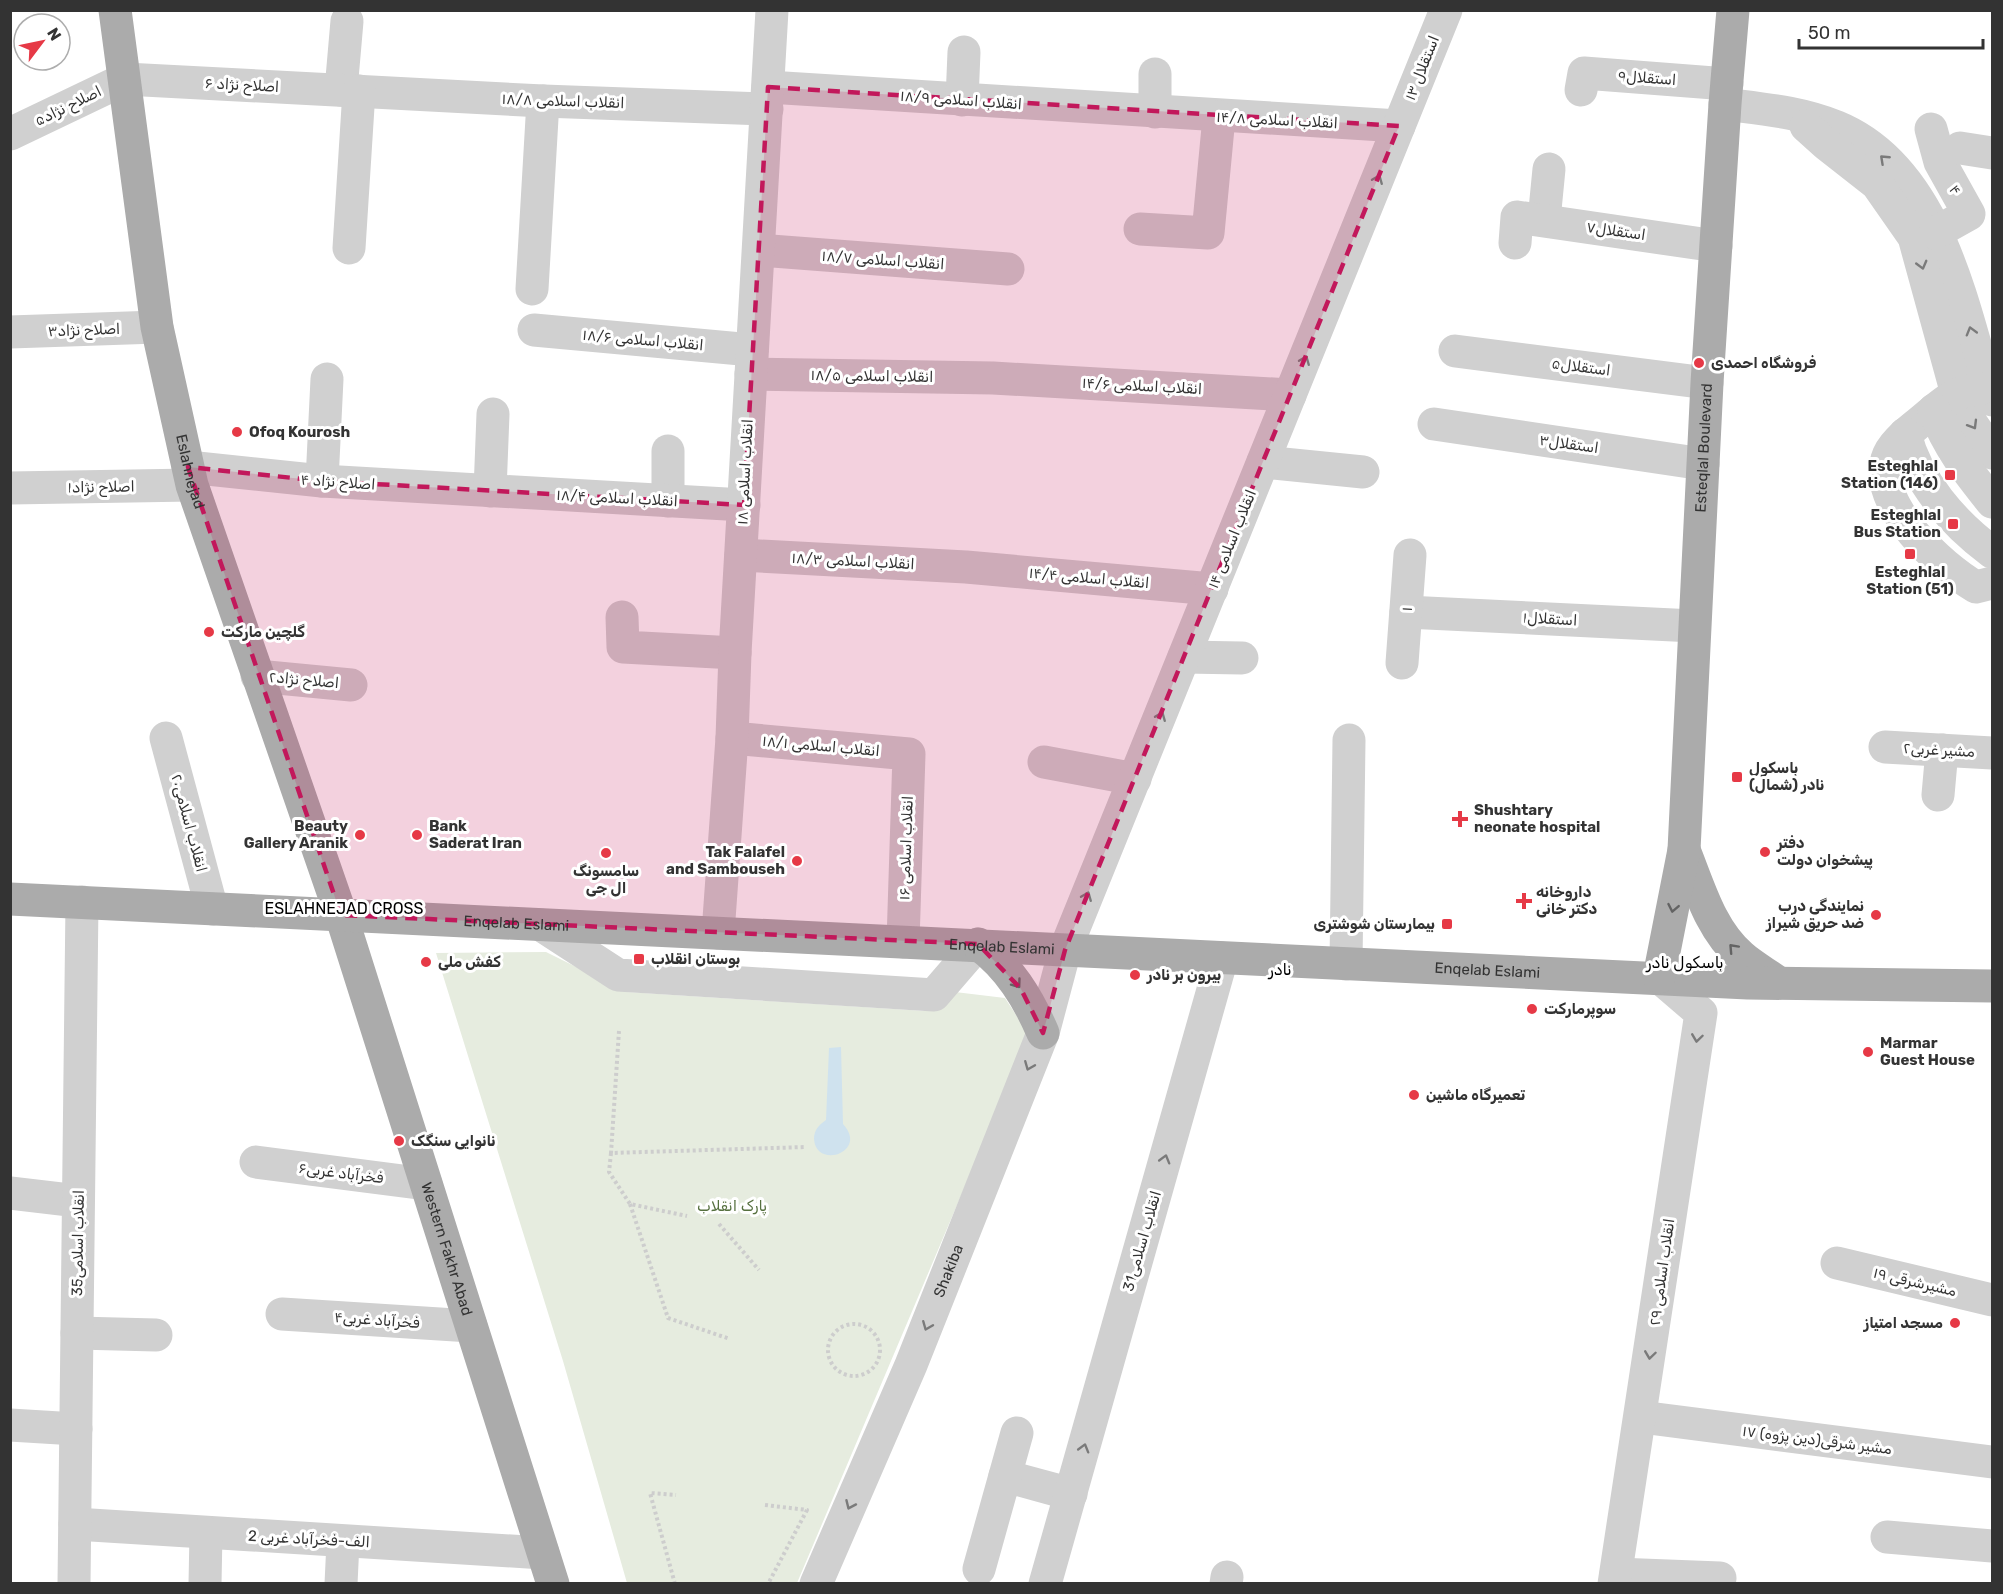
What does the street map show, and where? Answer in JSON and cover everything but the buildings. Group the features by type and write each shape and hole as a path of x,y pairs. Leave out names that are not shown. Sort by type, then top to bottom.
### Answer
{"main road":[{"name":"Eslahnejad","path":"116,10 157,327 190,476 341,915"},
{"name":"Esteqlal Boulevard","path":"1659,977 1684,850 1707,383 1733,10"},
{"path":"1684,850 1709,914 1724,938 1741,956 1779,983"},
{"name":"Enqelab Eslami","path":"10,899 1346,964 1779,983 1992,986"},
{"name":"Western Fakhr Abad","path":"341,915 552,1584"},
{"path":"978,945 990,953 1021,989 1033,1009 1042,1033"}],"street":[{"name":"۱۸ انقلاب اسلامی","path":"718,933 732,738 772,10"},
{"name":"۱۳ استقلال","path":"1399,126 1446,10"},
{"path":"347,21 350,90 349,248"},
{"path":"962,100 964,51"},
{"name":"استقلال۹","path":"1581,90 1584,73 1726,94"},
{"path":"1155,74 1155,112"},
{"name":"۶ اصلاح نژاد","path":"126,79 350,90"},
{"name":"اصلاح نژاد۵","path":"10,134 126,79"},
{"name":"۱۸/۸ انقلاب اسلامی","path":"350,90 543,101 767,98"},
{"path":"1726,94 1837,127 1869,145 1896,170 1918,198 1956,278 1972,424 1992,453"},
{"name":"۱۸/۹ انقلاب اسلامی","path":"767,98 962,100 1155,112"},
{"path":"532,289 543,101"},
{"name":"۱۴/۸ انقلاب اسلامی","path":"1155,112 1399,126"},
{"path":"1791,112 1826,144 1877,184 1914,237 1968,398"},
{"path":"1140,229 1208,233 1219,117"},
{"name":"۱۴ انقلاب اسلامی","path":"1065,950 1399,126"},
{"name":"۴","path":"1931,129 1940,162 1969,214 1935,233"},
{"path":"1960,148 1992,153"},
{"name":"استقلال۷","path":"1549,169 1525,227 1716,246"},
{"name":"۱۸/۷ انقلاب اسلامی","path":"759,250 1008,269"},
{"name":"اصلاح نژاد۳","path":"10,332 157,327"},
{"name":"۱۸/۶ انقلاب اسلامی","path":"534,330 752,362"},
{"name":"استقلال۵","path":"1455,351 1707,383"},
{"name":"۱۸/۵ انقلاب اسلامی","path":"752,362 993,378"},
{"name":"۱۴/۶ انقلاب اسلامی","path":"993,378 1290,394"},
{"path":"321,481 327,379"},
{"path":"1968,398 1905,434 1887,458 1885,479 1890,497 1922,542 1957,576 1976,587 1992,583"},
{"path":"1968,398 1943,433 1962,465 1992,502"},
{"path":"490,491 493,414"},
{"name":"استقلال۳","path":"1434,424 1703,464"},
{"path":"1905,434 1910,453 1934,495 1968,534 1992,552"},
{"path":"668,451 668,501"},
{"path":"1263,462 1363,472"},
{"name":"۴ اصلاح نژاد","path":"190,476 490,491"},
{"name":"اصلاح نژاد۱","path":"10,488 190,476"},
{"name":"۱۸/۴ انقلاب اسلامی","path":"490,491 744,505"},
{"name":"۱۸/۳ انقلاب اسلامی","path":"741,555 966,567"},
{"name":"۱","path":"1402,663 1410,555"},
{"name":"۱۴/۴ انقلاب اسلامی","path":"966,567 1212,589"},
{"name":"استقلال۱","path":"1406,612 1694,626"},
{"path":"622,617 623,647 735,654"},
{"path":"1184,657 1242,658"},
{"name":"اصلاح نژاد۲","path":"257,676 351,685"},
{"name":"انقلاب اسلامی۲۰","path":"166,738 212,909"},
{"name":"۱۸/۱ انقلاب اسلامی","path":"732,738 909,754"},
{"path":"1346,964 1348,740"},
{"name":"۲مشیر غربی","path":"1885,747 1992,753"},
{"path":"1938,795 1942,750"},
{"name":"۱۶ انقلاب اسلامی","path":"903,942 909,754"},
{"path":"1044,762 1135,779"},
{"name":"35انقلاب اسلامی","path":"74,1584 82,902"},
{"path":"541,925 618,975 934,995 978,945"},
{"name":"Shakiba","path":"816,1584 911,1365 1042,1033 1065,950"},
{"name":"31انقلاب اسلامی","path":"1045,1584 1222,958"},
{"name":"انقلاب اسلامی ۲۹","path":"1615,1579 1701,1013 1659,977"},
{"name":"۶فخرآباد غربی","path":"256,1162 426,1184"},
{"path":"10,1193 78,1201"},
{"name":"مشیرشرقی ۱۹","path":"1837,1263 1992,1300"},
{"name":"۴فخرآباد غربی","path":"282,1314 471,1326"},
{"path":"77,1333 156,1335"},
{"name":"۱۷ مشیر شرقی(دین پژوه)","path":"1641,1417 1992,1462"},
{"path":"10,1425 76,1429"},
{"path":"979,1569 1017,1433"},
{"path":"1005,1476 1066,1509"},
{"name":"2 الف-فخرآباد غربی","path":"75,1524 543,1553"},
{"path":"205,1584 206,1533"},
{"path":"1887,1537 1992,1546"},
{"path":"341,1584 343,1542"},
{"path":"1615,1579 1720,1578 1719,1584"}],"path":[{"path":"619,1031 609,1172 630,1204 668,1318 730,1339"},
{"path":"611,1153 806,1147"},
{"path":"630,1204 687,1216"},
{"path":"719,1224 759,1270"},
{"path":"857,1324 864,1325 874,1333 878,1339 880,1352 871,1370 858,1376 850,1375 835,1367 830,1360 829,1343 838,1329 857,1324"},
{"path":"675,1584 650,1493 676,1495"},
{"path":"765,1505 807,1510 768,1584"}],"highlighted area":[{"path":"768,87 1399,126 1065,950 1043,1033 1021,989 978,944 341,915 188,467 322,481 744,505"}],"green space":[{"name":"پارک انقلاب","path":"546,952 627,992 925,1011 955,992 1005,998 1029,1035 797,1583 627,1583 563,1361 436,953"}],"water":[{"path":"841,1047 843,1124 849,1134 850,1143 839,1154 823,1154 817,1148 814,1136 817,1128 826,1120 829,1048"}],"place":[{"name":"فروشگاه احمدی","path":"1699,363"},
{"name":"Ofoq Kourosh","path":"237,432"},
{"name":"Esteghlal Station (146)","path":"1950,475"},
{"name":"Esteghlal Bus Station","path":"1953,524"},
{"name":"Esteghlal Station (51)","path":"1910,554"},
{"name":"گلچین مارکت","path":"209,632"},
{"name":"باسکول نادر (شمال)","path":"1737,777"},
{"name":"Shushtary neonate hospital","path":"1460,819"},
{"name":"Beauty Gallery Aranik","path":"360,835"},
{"name":"Bank Saderat Iran","path":"417,835"},
{"name":"دفتر پیشخوان دولت","path":"1765,852"},
{"name":"سامسونگ ال جی","path":"606,853"},
{"name":"Tak Falafel and Sambouseh","path":"797,861"},
{"name":"داروخانه دکتر خانی","path":"1524,901"},
{"name":"نمایندگی درب ضد حریق شیراز","path":"1876,915"},
{"name":"بیمارستان شوشتری","path":"1447,924"},
{"name":"بوستان انقلاب","path":"639,959"},
{"name":"کفش ملی","path":"426,962"},
{"name":"بیرون بر نادر","path":"1135,975"},
{"name":"سوپرمارکت","path":"1532,1009"},
{"name":"Marmar Guest House","path":"1868,1052"},
{"name":"تعمیرگاه ماشین","path":"1414,1095"},
{"name":"نانوایی سنگک","path":"399,1141"},
{"name":"مسجد امتیاز","path":"1955,1323"}],"district":[{"name":"ESLAHNEJAD CROSS","path":"344,908"},
{"name":"باسکول نادر","path":"1685,962"},
{"name":"نادر","path":"1280,969"}]}
